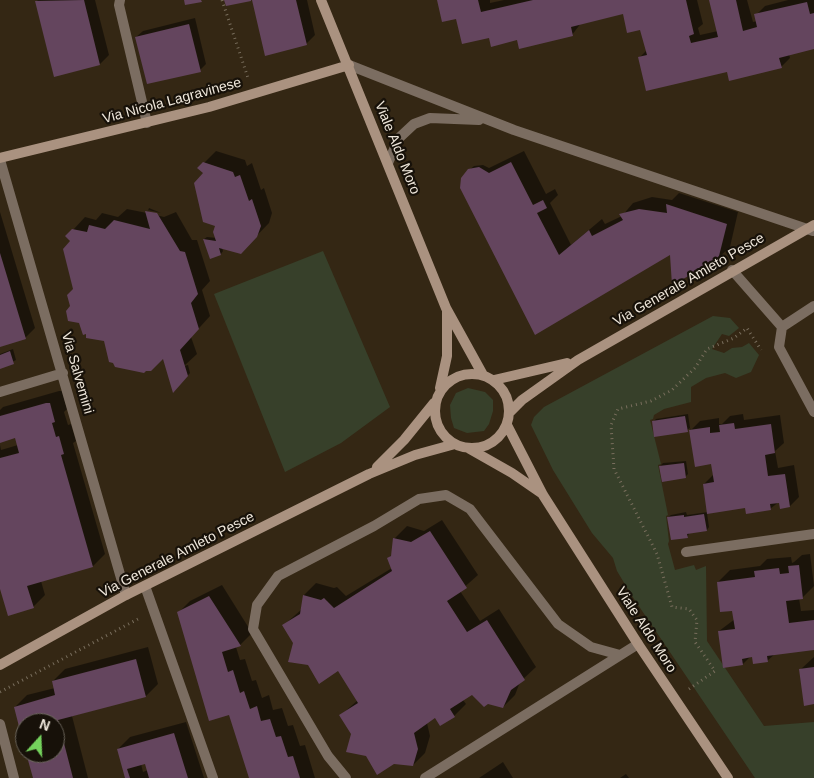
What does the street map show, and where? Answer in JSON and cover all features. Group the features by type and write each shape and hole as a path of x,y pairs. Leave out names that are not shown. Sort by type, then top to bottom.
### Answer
{"street":[{"path":"120,0 119,5 147,123"},
{"name":"Viale Aldo Moro","path":"321,0 349,65 446,308 483,375"},
{"path":"349,65 514,130"},
{"name":"Via Nicola Lagravinese","path":"0,159 147,123 349,65"},
{"path":"388,163 399,138 414,124 430,118 479,120 811,229"},
{"name":"Via Salvemini","path":"0,159 126,595"},
{"name":"Via Generale Amleto Pesce","path":"510,412 522,400 578,360 732,270 811,229"},
{"path":"732,270 782,327"},
{"path":"814,306 782,327 779,347 814,412"},
{"name":"Viale Aldo Moro","path":"439,391 447,356 446,308"},
{"name":"Via Generale Amleto Pesce","path":"494,380 550,369 578,360"},
{"path":"0,392 63,373"},
{"path":"470,373 483,375 494,380 503,389 508,400 510,412 507,425 500,435 491,443 479,448 467,448 455,444 445,437 438,427 434,415 439,391 458,376 470,373"},
{"name":"Via Generale Amleto Pesce","path":"369,474 404,440 435,403"},
{"name":"Viale Aldo Moro","path":"507,425 543,495 638,644 728,778"},
{"name":"Via Generale Amleto Pesce","path":"0,665 126,595 369,474 407,458 455,444"},
{"name":"Viale Aldo Moro","path":"467,448 512,473 543,495"},
{"path":"346,778 328,756 254,629 257,605 278,576 374,526 419,499 446,495 470,509 558,624 591,647 620,655"},
{"path":"686,552 814,534"},
{"path":"145,586 213,778"},
{"path":"425,778 638,644"},
{"path":"0,724 14,778"}],"path":[{"path":"222,0 253,94"},
{"path":"674,698 715,671 695,642 696,620 689,608 672,607 657,554 614,470 611,425 618,409 651,401 672,390 695,368 707,349 734,338 747,328 761,350 779,347"},
{"path":"0,692 154,610"}],"green space":[{"path":"323,251 390,407 341,443 285,472 214,294"},
{"path":"713,316 730,318 739,328 729,336 722,334 712,349 724,353 732,348 742,347 749,343 759,355 751,372 736,378 725,373 706,378 691,387 691,402 664,409 650,420 661,464 658,465 668,515 666,516 668,544 675,570 694,565 696,570 706,566 707,641 764,726 814,722 814,778 755,778 632,596 617,571 613,558 592,533 553,470 531,425 534,417 544,407"},
{"path":"468,388 485,392 493,400 493,411 489,424 484,431 467,433 454,428 450,405 456,393"}],"building":[{"path":"84,0 100,65 54,77 35,1"},
{"path":"184,0 201,0 202,2 185,5"},
{"path":"224,0 251,0 251,1 226,6"},
{"path":"252,0 296,0 307,45 265,56"},
{"path":"437,0 478,0 481,12 533,0 686,0 694,34 689,36 691,43 718,37 709,0 736,0 743,31 757,27 754,14 807,2 810,14 814,13 814,49 779,58 782,68 729,81 727,72 646,91 638,57 647,55 640,30 627,33 623,14 571,27 573,36 519,49 517,40 491,47 489,38 462,44 456,19 442,22"},
{"path":"189,24 201,72 147,84 135,37"},
{"path":"203,162 233,172 235,177 240,175 249,201 252,199 261,226 257,237 241,254 219,248 221,255 210,259 203,239 216,241 213,232 215,226 203,222 194,183 203,173 197,168"},
{"path":"511,162 533,205 543,200 547,208 537,213 559,255 589,230 592,236 623,220 619,214 639,209 667,213 666,204 727,224 718,260 672,285 670,255 535,335 460,188 461,178 468,169 479,167 489,173"},
{"path":"145,211 157,213 180,251 185,252 198,294 191,303 199,329 180,350 188,376 173,393 163,359 151,371 144,373 115,367 113,363 109,362 104,341 86,338 86,334 83,335 79,323 68,321 66,311 70,306 67,295 73,289 63,249 70,241 65,236 72,229 87,232 89,225 105,229 114,220 150,229"},
{"path":"0,253 26,339 0,347"},
{"path":"10,351 14,364 0,369 0,355"},
{"path":"50,403 55,422 52,423 56,437 59,436 64,454 61,455 93,567 27,586 34,608 8,616 0,589 0,458 19,453 15,438 0,443 0,416"},
{"path":"685,416 688,432 654,437 652,421"},
{"path":"734,423 735,429 771,424 775,453 765,455 768,476 785,474 790,507 780,509 779,503 770,504 771,510 746,514 745,508 707,514 703,484 714,482 711,464 695,467 689,430 710,427 710,433 720,432 719,425"},
{"path":"684,463 686,478 662,482 659,466"},
{"path":"704,514 707,531 687,534 688,538 671,540 667,517"},
{"path":"430,531 467,588 447,601 467,632 487,620 525,680 511,690 503,708 488,704 484,707 472,695 450,709 455,717 440,726 435,718 414,733 418,749 413,766 394,764 377,775 366,756 346,752 351,734 339,715 358,703 338,671 319,684 308,665 288,662 293,643 282,625 300,614 303,595 321,600 324,598 334,608 392,571 387,558 391,556 393,538 411,542"},
{"path":"799,565 803,599 786,601 789,623 814,620 814,650 767,656 768,662 753,664 752,657 742,659 743,665 723,668 718,631 735,629 732,611 720,612 717,582 755,577 754,571 779,568 780,574 789,573 788,566"},
{"path":"209,596 241,646 222,652 228,672 233,670 240,693 244,691 250,709 257,706 261,721 270,719 276,737 281,736 288,757 293,756 300,778 249,778 229,715 209,721 177,612"},
{"path":"136,659 146,697 65,718 65,713 16,713 14,707 55,695 52,681"},
{"path":"814,667 814,704 804,706 799,669"},
{"path":"174,733 188,778 149,778 145,764 127,769 130,778 125,778 117,749"},
{"path":"65,747 73,778 33,778 29,763 65,763"}]}
